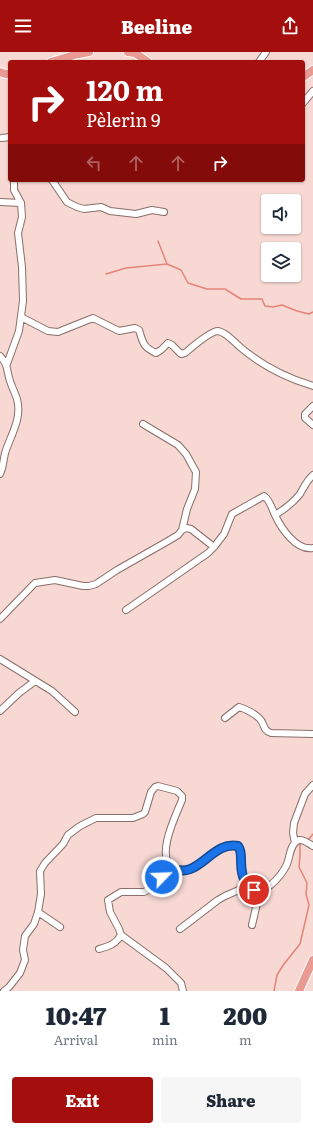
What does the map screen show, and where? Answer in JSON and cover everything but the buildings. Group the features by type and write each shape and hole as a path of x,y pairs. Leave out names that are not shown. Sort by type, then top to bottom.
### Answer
{"main road":[{"path":"58,60 78,53 89,52"},
{"path":"128,52 135,54 145,60"},
{"path":"299,991 313,960"}],"street":[{"path":"305,101 313,91"},
{"path":"2,138 8,137"},
{"path":"0,474 5,451 15,427 18,414 17,398 8,374 7,364 17,336 23,301 22,267 18,233 22,216 21,203 14,190 14,182"},
{"path":"53,182 67,202 84,209 101,207 110,211 136,214 152,210 164,212"},
{"path":"0,202 21,203"},
{"path":"21,317 52,332 58,332 93,318 119,331 135,328 139,330 147,350 156,353 168,343 181,354 185,353 212,332 222,332 255,359 277,372 313,386"},
{"path":"0,356 7,364"},
{"path":"313,406 306,414 305,418 313,426"},
{"path":"0,619 35,583 55,580 83,586 96,584 178,535 182,530 187,510 195,490 196,472 186,454 178,445 143,424"},
{"path":"275,515 288,508 313,475"},
{"path":"126,610 200,559 214,547 224,534 232,514 264,496 268,499 284,531 294,542 309,549 313,548"},
{"path":"182,530 191,529 214,547"},
{"path":"0,659 52,691 75,712"},
{"path":"0,712 19,693 35,681"},
{"path":"225,718 239,707 261,719 265,729 268,732 313,734"},
{"path":"295,843 293,833 294,823 305,794 313,785"},
{"path":"4,991 20,973 25,960 23,950 25,936 34,924 38,912 41,894 40,871 45,863 63,844 68,835 80,826 96,818 133,818 143,814 151,792 155,787 158,786 180,793 182,796 182,800 170,831 166,849 167,860 170,867 177,870 184,871 192,869 219,849 234,845 238,846 240,849 244,879 248,886 254,890 260,890 270,885 279,876 287,864 292,846 295,843 303,840 313,846"},
{"path":"99,949 117,942 120,935 119,929 110,912 108,900 121,892 144,892 150,889 170,867"},
{"path":"180,929 225,896 248,886"},
{"path":"252,925 260,890"},
{"path":"38,912 60,927"},
{"path":"120,935 166,968 182,983 183,991"}],"waterway":[{"path":"158,241 167,264 181,270 188,283 207,289 225,289 241,299 262,299 265,306 273,307 282,305 309,314 313,312"},
{"path":"106,274 126,268 167,264"},
{"path":"308,840 313,834"},
{"path":"274,991 277,975 300,944 309,905 306,894 307,883 299,867 301,843"}],"route":[{"path":"162,877 170,867 184,871 192,869 219,849 234,845 238,846 240,849 241,869 244,879 248,886 254,890"}]}
